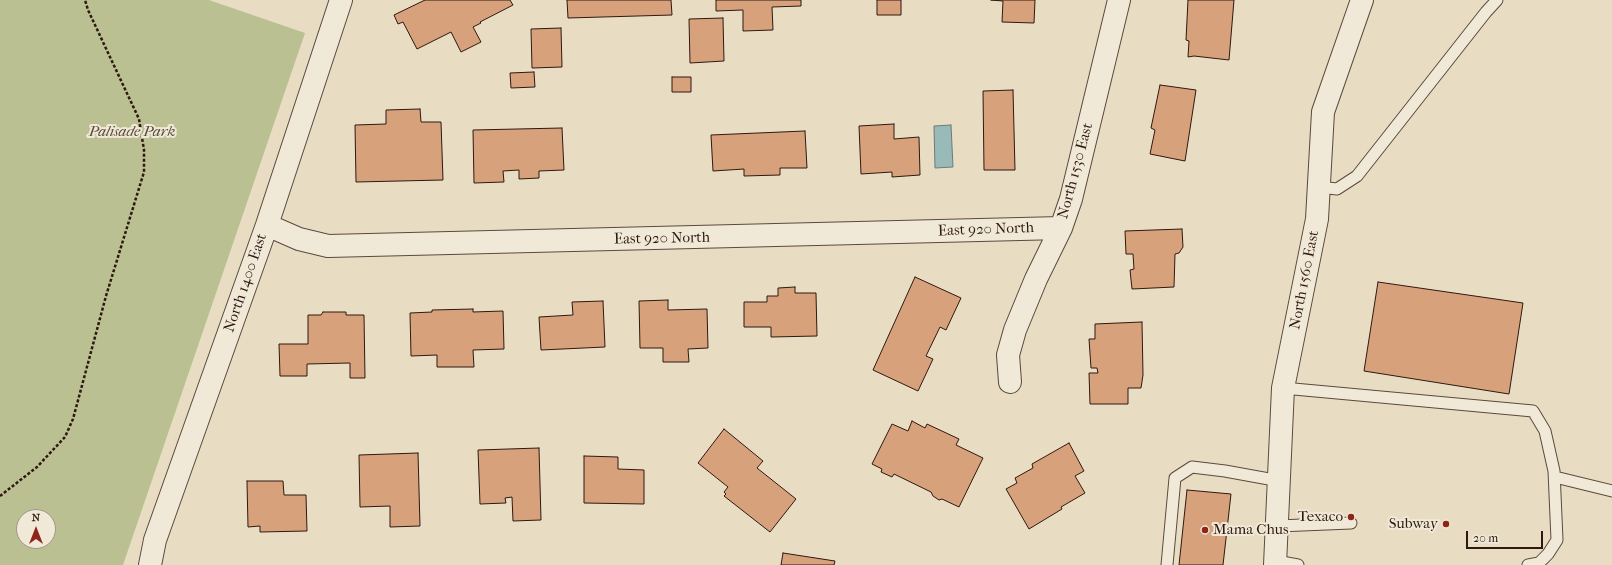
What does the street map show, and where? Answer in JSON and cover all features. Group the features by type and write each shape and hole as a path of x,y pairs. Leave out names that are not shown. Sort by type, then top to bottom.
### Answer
{"street":[{"name":"North 1400 East","path":"150,565 155,540 267,225 341,0"},
{"name":"North 1530 East","path":"1010,382 1008,355 1015,330 1036,279 1060,228 1071,199 1119,0"},
{"name":"North 1560 East","path":"1276,563 1284,388 1317,220 1324,112 1362,0"},
{"name":"East 920 North","path":"267,225 299,239 328,246 1060,228"}],"lane":[{"path":"1319,187 1336,189 1357,176 1497,0"},
{"path":"1284,388 1533,411 1546,431 1555,477 1556,540 1548,554 1539,563 1528,565"},
{"path":"1166,565 1175,478 1192,467 1225,471 1280,481"},
{"path":"1555,477 1612,491"},
{"path":"1278,526 1351,524"},
{"path":"1276,563 1298,565"}],"path":[{"path":"0,496 37,467 65,437 73,419 106,296 144,172 144,150 139,119 84,0"}],"green space":[{"name":"Palisade Park","path":"0,0 209,0 305,33 123,565 0,565"}],"water":[{"path":"951,125 953,167 935,168 934,126"}],"building":[{"path":"425,0 510,0 513,5 473,27 481,42 461,52 451,32 417,49 403,22 398,24 394,15"},
{"path":"567,0 671,0 672,15 568,18"},
{"path":"716,0 801,0 801,6 772,7 773,30 743,31 743,10 716,11"},
{"path":"877,0 901,0 901,15 877,15"},
{"path":"991,0 1035,0 1034,23 1002,22 1003,1"},
{"path":"1188,0 1234,0 1229,60 1194,56 1188,57 1189,41 1186,40"},
{"path":"723,18 724,61 690,63 689,19"},
{"path":"561,28 562,67 532,68 531,29"},
{"path":"534,72 535,87 511,88 510,73"},
{"path":"672,77 691,77 691,92 672,92"},
{"path":"1160,85 1196,90 1185,161 1150,154 1155,130 1151,128"},
{"path":"1013,90 1015,170 984,170 983,91"},
{"path":"420,109 421,122 441,122 443,180 356,182 355,125 386,124 386,110"},
{"path":"894,124 894,139 919,137 920,175 892,177 892,172 861,174 859,126"},
{"path":"562,128 564,170 539,171 539,178 519,179 519,170 503,171 504,182 474,183 473,130"},
{"path":"805,131 807,168 780,168 780,175 744,176 744,169 713,171 711,135"},
{"path":"1182,229 1183,247 1179,253 1175,254 1174,287 1132,289 1130,270 1134,269 1133,254 1126,254 1125,231"},
{"path":"915,277 961,298 946,330 940,327 926,356 933,359 918,391 873,370"},
{"path":"1378,282 1523,303 1509,394 1364,371"},
{"path":"795,287 795,293 816,293 817,336 771,337 771,327 744,327 744,302 767,302 767,296 778,296 778,288"},
{"path":"668,300 668,310 707,309 708,348 688,349 689,362 663,362 663,348 640,348 639,301"},
{"path":"603,301 605,347 541,350 539,317 573,315 572,302"},
{"path":"473,309 473,312 503,311 504,349 473,350 474,367 437,367 437,355 411,356 410,313 432,312 432,310"},
{"path":"323,312 346,312 346,315 364,315 365,378 350,378 350,363 307,364 307,376 280,376 279,344 308,344 308,315 321,315"},
{"path":"1142,322 1143,375 1141,388 1128,388 1128,404 1090,404 1089,373 1098,373 1097,368 1091,368 1089,339 1095,339 1095,324"},
{"path":"912,421 925,428 927,424 959,439 956,445 983,458 959,507 942,499 939,500 933,496 931,492 894,474 892,477 881,472 882,469 872,464 892,424 908,431"},
{"path":"724,429 763,461 757,468 796,499 770,532 724,496 726,494 724,492 728,487 698,463"},
{"path":"1069,443 1084,471 1075,476 1085,493 1061,507 1062,509 1029,529 1006,489 1017,483 1015,478 1033,468 1032,464"},
{"path":"539,448 541,520 513,521 512,497 505,498 506,503 480,504 478,450"},
{"path":"418,453 420,526 390,527 390,506 360,507 359,455"},
{"path":"584,456 618,457 618,469 644,470 644,504 584,503"},
{"path":"247,481 283,481 284,495 306,495 307,531 260,532 260,526 248,527"},
{"name":"Mama Chus","path":"1187,490 1231,494 1223,565 1179,565"},
{"path":"783,553 835,561 834,565 781,565"}],"place":[{"name":"Texaco","path":"1351,517"},
{"name":"Subway","path":"1446,524"},
{"name":"Mama Chus","path":"1205,530"}]}
